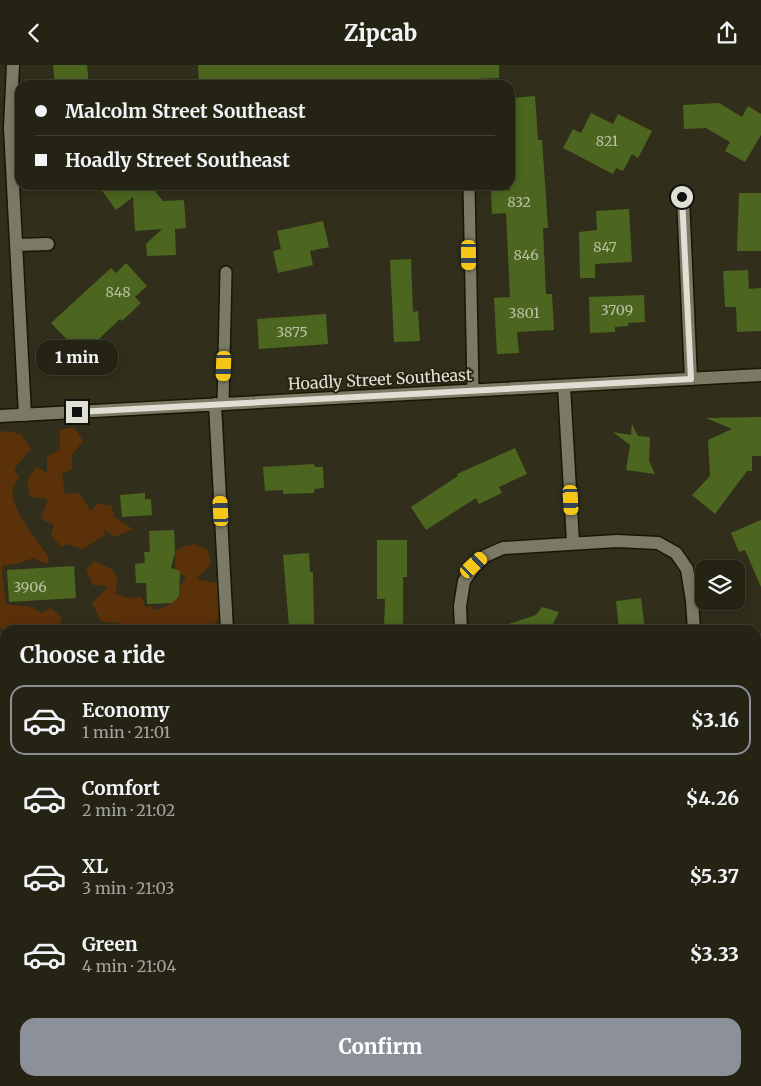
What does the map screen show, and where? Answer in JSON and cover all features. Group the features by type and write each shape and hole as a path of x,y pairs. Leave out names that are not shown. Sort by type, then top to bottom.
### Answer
{"street":[{"path":"13,65 10,128 25,415"},
{"path":"682,197 691,379"},
{"path":"16,245 48,243"},
{"name":"Hoadly Street Southeast","path":"0,416 761,375"},
{"path":"564,386 573,542"},
{"path":"219,404 227,625"},
{"path":"461,625 460,606 464,581 474,565 485,556 503,549 573,542 638,541 658,543 676,553 687,569 694,625"}],"lane":[{"path":"469,190 472,391"},
{"path":"219,404 226,272"}],"shaded area":[{"path":"74,427 83,441 72,455 72,469 62,474 65,494 79,493 91,511 97,503 112,506 114,517 133,529 115,537 104,529 105,535 83,549 67,544 61,547 51,535 54,525 41,519 48,499 30,497 27,481 36,467 47,473 47,456 60,450 60,430"},
{"path":"0,432 21,434 31,449 14,469 19,477 13,488 13,496 20,514 49,557 47,564 33,558 17,564 3,565 6,604 32,607 41,613 51,608 62,618 60,625 0,625"},
{"path":"195,544 208,550 211,564 196,579 217,583 229,601 214,625 118,625 118,623 102,622 92,604 108,586 93,585 86,570 94,561 113,570 118,581 115,594 129,598 142,597 145,607 151,606 156,610 164,608 173,601 186,578 175,569 175,552 181,547"}],"building":[{"path":"53,65 87,65 88,80 54,80"},
{"path":"198,65 499,65 499,78 454,80 199,80"},
{"path":"535,96 538,140 542,140 548,228 543,228 546,294 552,294 554,330 517,332 519,353 497,354 494,298 510,297 506,213 492,214 491,191 515,190 515,98"},
{"path":"719,103 742,117 748,106 761,114 761,135 745,162 725,151 730,142 706,128 684,129 683,105"},
{"path":"591,113 613,124 618,114 652,131 638,158 632,154 623,171 616,168 613,174 563,148 573,129 581,133"},
{"path":"102,190 154,190 163,201 184,200 186,228 175,229 176,255 147,256 146,244 162,229 135,231 133,197 116,210"},
{"path":"739,193 761,193 761,251 737,251"},
{"path":"629,209 632,262 595,264 595,278 580,278 579,232 597,230 596,211"},
{"path":"323,221 329,247 310,251 313,265 278,273 273,251 281,249 277,231"},
{"path":"411,259 413,312 418,311 420,341 394,342 390,260"},
{"path":"126,263 147,286 135,297 141,303 122,321 120,319 82,355 51,323 111,268 116,273"},
{"path":"748,270 749,289 761,288 761,331 737,332 736,307 725,307 723,271"},
{"path":"644,295 645,322 628,323 628,326 615,327 615,332 590,333 589,297"},
{"path":"326,314 328,344 259,349 257,319"},
{"path":"761,417 761,456 752,456 752,471 747,471 715,514 692,495 710,476 708,440 732,429 706,418"},
{"path":"632,424 638,436 650,437 649,461 655,474 626,470 630,445 613,432 631,435"},
{"path":"515,448 527,474 499,487 502,493 479,504 476,498 426,530 411,507 458,476 457,474"},
{"path":"314,464 315,467 323,467 324,488 314,489 314,493 283,494 283,490 265,491 263,467"},
{"path":"145,493 145,499 151,499 152,515 122,517 120,495"},
{"path":"761,520 761,587 745,550 739,552 731,533"},
{"path":"174,530 175,552 171,568 180,571 179,596 172,603 147,604 146,583 136,583 135,564 145,563 144,552 150,552 149,531"},
{"path":"377,540 407,540 407,577 403,577 403,625 384,625 385,599 377,599"},
{"path":"309,553 310,572 313,572 314,625 289,625 283,555"},
{"path":"74,566 76,598 9,602 7,570"},
{"path":"641,598 644,625 618,625 616,601"},
{"path":"542,607 559,612 552,625 506,625 536,615"}],"route":[{"path":"77,412 691,379 682,197"}]}
